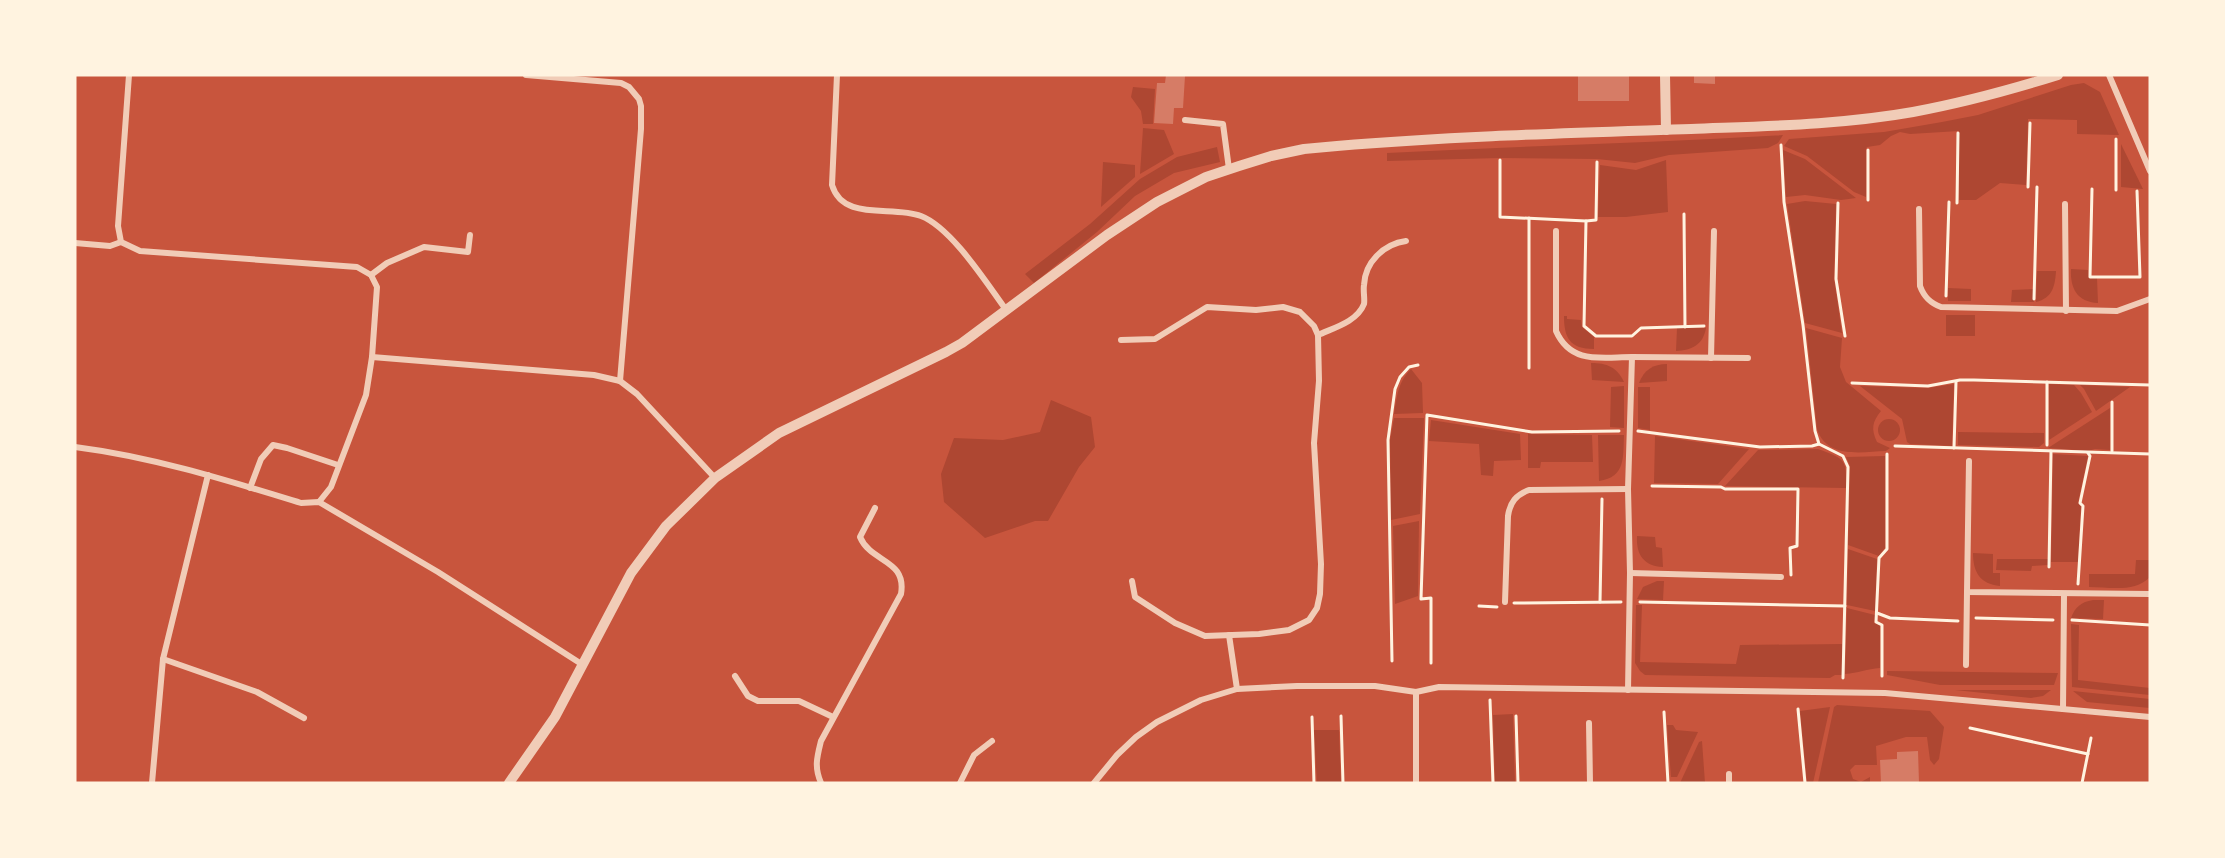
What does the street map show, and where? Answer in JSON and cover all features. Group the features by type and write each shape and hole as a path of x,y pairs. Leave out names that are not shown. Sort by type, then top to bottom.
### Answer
{"street":[{"path":"121,242 118,226 129,75"},
{"path":"526,75 621,83 635,94 641,106 620,381"},
{"path":"837,75 832,165 834,193 850,207 904,212 928,220 954,242 1007,311"},
{"path":"1665,75 1666,130"},
{"path":"509,783 540,741 631,573 666,525 715,478 779,433 946,352 1007,311 1131,218 1206,177 1271,156 1304,149 1337,146 1819,124 1900,114 1958,103 2058,75"},
{"path":"2109,75 2150,171"},
{"path":"1185,120 1223,124 1229,169"},
{"path":"2065,204 2066,311"},
{"path":"1919,209 1920,286 1922,293 1931,303 1945,308 2117,311 2150,298"},
{"path":"1556,231 1556,332 1568,350 1584,357 1748,358"},
{"path":"1711,358 1714,231"},
{"path":"371,274 387,263 424,248 468,252 470,235"},
{"path":"1318,335 1347,322 1356,315 1364,303 1366,271 1372,260 1393,243 1406,241"},
{"path":"75,243 110,246 121,242 140,251 357,267 371,274 377,287 372,357 366,395 331,486 319,502"},
{"path":"1121,340 1155,339 1207,307 1256,310 1283,308 1300,312 1314,326 1318,335 1319,381 1314,443 1322,564 1317,608 1309,620 1289,630 1259,634 1205,636 1175,623 1135,597 1132,581"},
{"path":"372,357 594,375 620,381 637,394 715,478"},
{"path":"1628,690 1630,573 1628,489 1632,357"},
{"path":"250,488 261,459 273,445 338,465"},
{"path":"75,447 119,452 208,475 301,503 319,502 438,572 583,665"},
{"path":"1966,665 1969,461"},
{"path":"152,783 163,659 208,475"},
{"path":"1505,602 1508,516 1514,499 1529,490 1628,489"},
{"path":"821,783 815,771 821,741 901,594 903,581 897,570 868,549 860,537 875,508"},
{"path":"1630,573 1781,577"},
{"path":"1967,592 2150,594"},
{"path":"2063,710 2064,594"},
{"path":"1229,634 1237,689"},
{"path":"163,659 257,692 304,718"},
{"path":"735,676 748,696 758,700 799,701 833,717"},
{"path":"1094,783 1117,755 1157,722 1201,700 1237,689 1375,686 1416,692 1439,687 1885,693 2150,717"},
{"path":"1416,692 1416,783"},
{"path":"1588,723 1590,783"},
{"path":"960,783 974,755 992,741"},
{"path":"1729,774 1729,783"}],"path":[{"path":"2028,187 2030,123"},
{"path":"1957,202 1958,133"},
{"path":"2116,139 2116,190"},
{"path":"1781,145 1784,202 1803,325 1815,431 1819,444"},
{"path":"1868,150 1868,200"},
{"path":"1500,160 1500,217 1586,221 1596,220 1597,162"},
{"path":"2034,310 2037,187"},
{"path":"2092,189 2090,277 2140,277 2137,191"},
{"path":"1945,308 1949,202"},
{"path":"1838,203 1836,279 1845,336"},
{"path":"1684,214 1685,327"},
{"path":"1529,218 1529,368"},
{"path":"1586,221 1584,326 1596,336 1632,336 1641,328 1712,326"},
{"path":"1392,661 1388,440 1395,389 1400,377 1409,366 1418,365"},
{"path":"1852,383 1928,386 1969,380 2150,385"},
{"path":"1953,448 1956,382"},
{"path":"2047,382 2047,445"},
{"path":"2112,402 2112,452"},
{"path":"1431,663 1431,597 1421,599 1427,415 1532,432 1630,430 1760,447 1802,447 1819,444 1843,456 1848,466 1843,678"},
{"path":"1895,446 2150,454"},
{"path":"2049,567 2051,451"},
{"path":"2078,595 2083,506 2080,503 2090,456 2088,453"},
{"path":"1882,676 1882,625 1876,622 1876,613 1879,558 1887,549 1887,454"},
{"path":"1652,486 1798,489 1797,546 1790,548 1791,577 1781,577"},
{"path":"1600,602 1602,489"},
{"path":"1479,606 1504,607 1505,602 1629,602 1845,606"},
{"path":"1876,613 1890,618 1921,618 1939,622 1978,618 2150,625"},
{"path":"1490,700 1493,783"},
{"path":"1798,709 1805,783"},
{"path":"1664,712 1668,783"},
{"path":"1341,716 1343,783"},
{"path":"1516,716 1518,783"},
{"path":"1312,717 1314,783"},
{"path":"1970,728 2088,754"},
{"path":"2082,783 2091,738"}],"shaded area":[{"path":"2084,83 2100,92 2119,135 2077,134 2077,120 2028,119 2026,185 2000,183 1976,200 1959,200 1959,131 1910,134 1900,132 1880,145 1867,147 1866,197 1854,192 1807,156 1784,146 1789,139 1884,132 1978,115 2071,85"},
{"path":"1133,87 1155,89 1153,124 1143,124 1141,111 1131,97"},
{"path":"1143,128 1164,130 1174,154 1140,174"},
{"path":"1783,135 1778,143 1768,148 1669,155 1635,163 1597,159 1500,158 1387,161 1387,153"},
{"path":"2121,144 2143,189 2121,187"},
{"path":"1217,147 1220,162 1174,173 1135,196 1097,232 1034,283 1025,274 1090,224 1140,179 1177,157"},
{"path":"1783,150 1805,159 1856,198 1841,200 1805,195 1786,197"},
{"path":"1666,160 1668,212 1626,217 1598,217 1600,165 1636,170"},
{"path":"1103,162 1135,165 1135,177 1101,207"},
{"path":"1805,201 1836,204 1834,278 1842,333 1805,323 1787,204"},
{"path":"2071,269 2088,270 2089,278 2097,278 2098,303 2085,300 2076,293"},
{"path":"2037,271 2056,271 2052,291 2046,298 2036,302"},
{"path":"1948,288 1971,289 1971,301 1948,301"},
{"path":"2034,289 2034,302 2011,302 2012,290"},
{"path":"1946,315 1975,315 1975,336 1946,336"},
{"path":"1564,316 1567,316 1567,319 1581,320 1582,327 1594,337 1594,349 1579,347 1570,341 1565,330"},
{"path":"1677,328 1706,328 1705,334 1696,346 1676,351"},
{"path":"1806,328 1842,338 1840,367 1846,382 1881,411 1874,422 1873,429 1877,442 1890,448 1886,451 1846,452 1828,445 1822,439 1817,429"},
{"path":"1591,363 1611,367 1624,382 1592,380"},
{"path":"1667,364 1667,381 1639,383 1650,369 1657,365"},
{"path":"1411,369 1422,383 1423,413 1394,414 1401,384"},
{"path":"1954,384 1952,446 1910,444 1907,442 1902,419 1860,386 1928,388"},
{"path":"2049,384 2074,385 2092,412 2049,440"},
{"path":"2080,385 2130,387 2096,411"},
{"path":"1624,386 1624,428 1610,427 1611,387"},
{"path":"1638,387 1650,387 1650,430 1638,428"},
{"path":"1051,400 1091,417 1095,447 1079,467 1048,521 1035,521 985,538 944,502 941,474 954,438 1003,440 1040,432"},
{"path":"2110,408 2110,450 2048,448"},
{"path":"1394,418 1424,418 1420,514 1391,520 1390,440"},
{"path":"1889,419 1897,422 1900,430 1897,438 1889,441 1881,438 1878,430 1881,422"},
{"path":"1431,420 1520,434 1521,460 1494,461 1493,476 1481,475 1479,444 1429,441"},
{"path":"1958,432 2044,433 2044,443 2039,447 1958,445"},
{"path":"1528,434 1592,435 1593,462 1541,462 1540,468 1528,468"},
{"path":"1598,435 1624,435 1623,458 1619,470 1608,479 1599,481"},
{"path":"1655,436 1749,449 1718,484 1654,483"},
{"path":"1818,449 1842,461 1846,471 1846,488 1725,486 1758,450"},
{"path":"2053,454 2088,456 2078,503 2081,506 2078,562 2051,562"},
{"path":"1885,456 1885,548 1879,556 1848,545 1850,466 1846,457"},
{"path":"1419,521 1418,596 1395,604 1393,526"},
{"path":"1637,536 1655,537 1656,547 1662,548 1663,567 1646,562 1642,558 1638,549"},
{"path":"1848,549 1877,559 1875,611 1847,605"},
{"path":"1973,553 1993,554 1993,573 2000,573 2000,586 1987,583 1979,576 1974,566"},
{"path":"1997,559 2048,559 2048,565 2032,566 2031,571 1996,570"},
{"path":"2136,560 2150,560 2150,577 2144,582 2121,588 2089,587 2089,574 2135,574"},
{"path":"1657,581 1664,581 1663,600 1637,599 1643,587"},
{"path":"2093,600 2104,600 2103,619 2071,618 2079,606"},
{"path":"1636,605 1642,605 1640,662 1736,664 1740,645 1842,644 1842,675 1830,678 1645,675 1635,663"},
{"path":"1847,608 1875,615 1874,623 1880,625 1880,668 1845,674"},
{"path":"2071,624 2079,625 2078,680 2150,688 2150,695 2072,687"},
{"path":"1887,671 2058,673 2054,685 1940,685 1887,675"},
{"path":"1955,690 2051,690 2043,696 2031,698"},
{"path":"2073,691 2150,699 2150,708 2087,702"},
{"path":"1837,705 1930,711 1944,727 1939,759 1934,765 1930,760 1927,737 1906,737 1876,746 1877,765 1855,765 1850,770 1853,779 1861,782 1870,777 1870,783 1818,783 1834,707"},
{"path":"1830,707 1813,783 1807,783 1800,711"},
{"path":"1513,714 1515,783 1495,783 1493,715"},
{"path":"1667,725 1673,725 1676,730 1698,732 1677,777 1671,777"},
{"path":"1314,730 1339,730 1341,783 1317,783"},
{"path":"1702,741 1705,783 1680,783 1699,742"}],"building":[{"path":"1166,75 1185,76 1183,108 1174,108 1173,124 1154,123 1157,83 1165,83"},
{"path":"1578,75 1629,75 1629,101 1578,101"},
{"path":"1694,75 1715,75 1715,84 1694,83"},
{"path":"1918,751 1919,783 1881,783 1880,760 1897,759 1897,752"}]}
